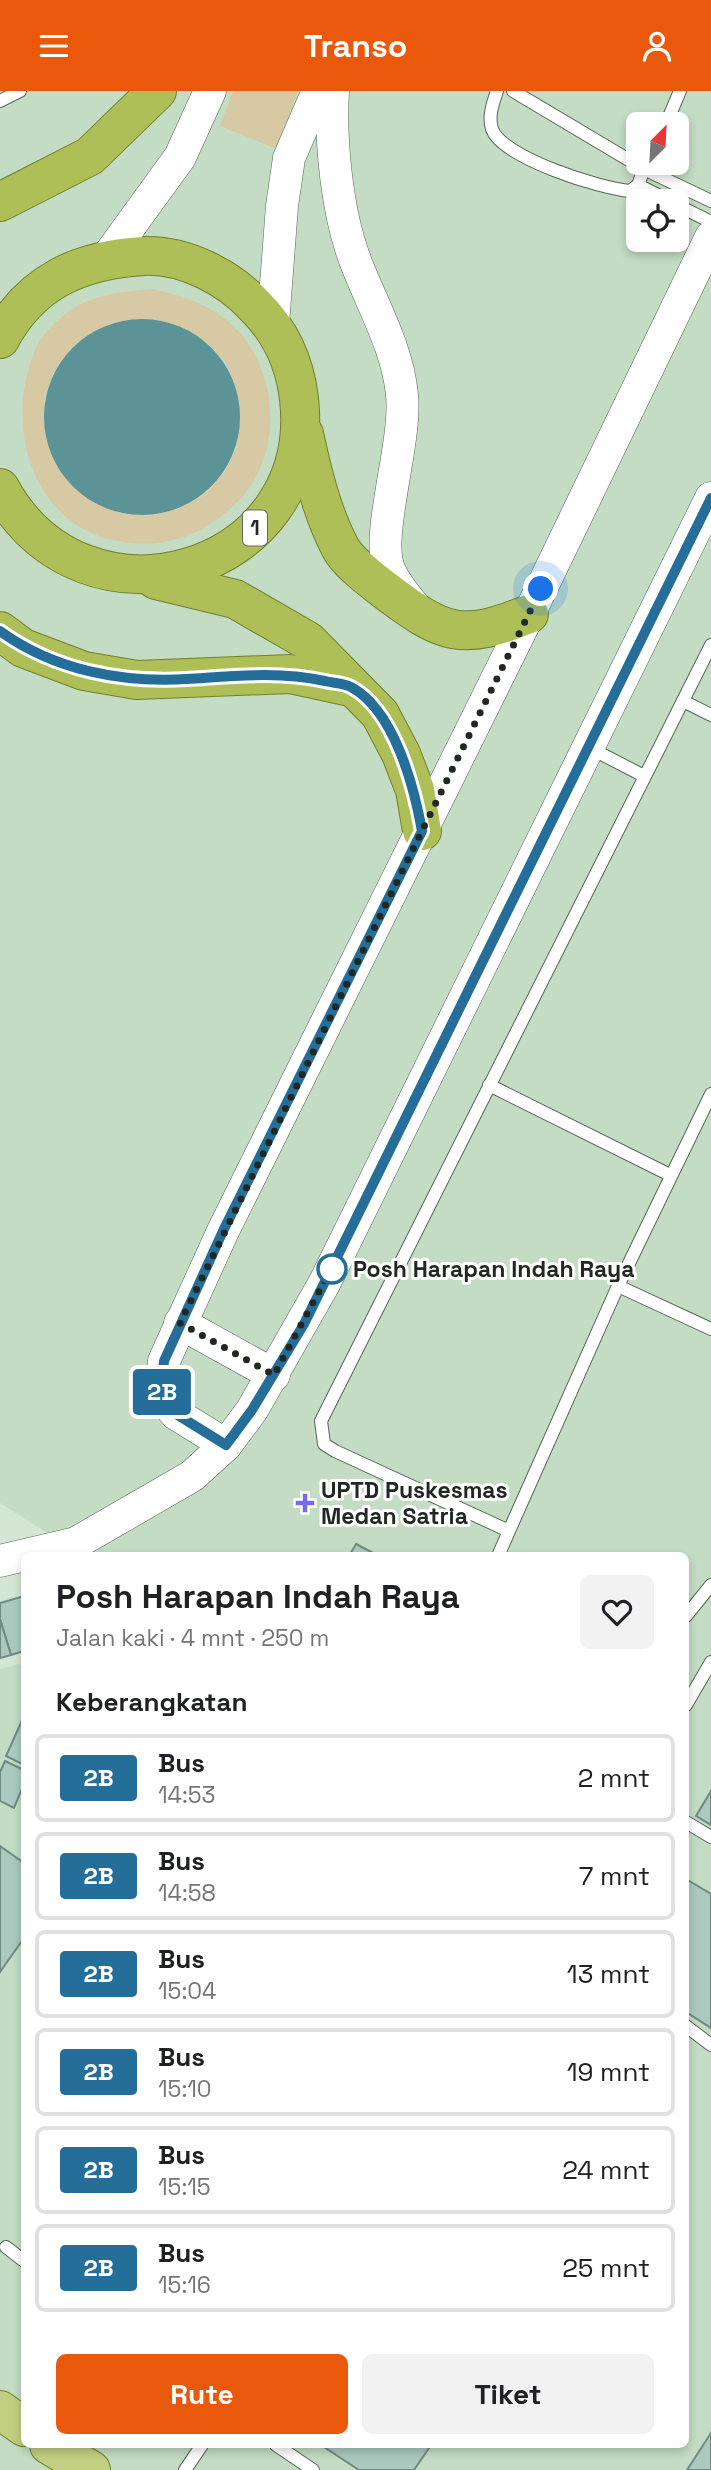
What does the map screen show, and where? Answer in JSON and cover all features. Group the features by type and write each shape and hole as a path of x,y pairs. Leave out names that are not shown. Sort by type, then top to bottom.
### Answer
{"highway":[{"path":"0,202 90,156 157,91"},
{"name":"1","path":"0,339 9,322 36,293 68,272 106,259 153,256 199,266 240,290 273,324 296,372 302,425 290,477 268,516 243,539 194,568 138,576 96,570 51,548 0,529"},
{"path":"302,425 313,474 341,549 374,582 426,621 462,630 496,628 529,614"},
{"name":"1","path":"0,488 14,515 51,548"},
{"path":"138,576 235,599 308,641 350,687 380,714 401,754 415,790 422,831"},
{"path":"0,631 23,648 72,667 124,678 185,679 290,674 350,687"}],"main road":[{"path":"0,2410 21,2425"},
{"path":"54,2448 91,2470"}],"street":[{"path":"106,259 180,157 210,91"},
{"path":"273,324 282,206 289,158 318,91"},
{"path":"333,91 337,178 353,256 398,367 402,394 404,428 385,541 388,568 426,621"},
{"path":"226,1445 176,1414 161,1392 164,1361 180,1323 711,237"},
{"path":"38,1552 76,1543 192,1476 226,1445 274,1375 325,1282 711,498"},
{"path":"180,1323 274,1375"},
{"path":"0,1561 21,1556"}],"lane":[{"path":"0,101 20,91"},
{"path":"497,91 491,108 492,129 498,138 540,165 618,190 630,191 638,185 639,175"},
{"path":"671,112 680,91"},
{"path":"517,92 626,157"},
{"path":"660,175 711,201"},
{"path":"638,185 646,189"},
{"path":"689,211 711,222"},
{"path":"509,1531 335,1451 324,1444 321,1421 711,645"},
{"path":"683,701 711,715"},
{"path":"588,747 644,776"},
{"path":"489,1085 670,1175"},
{"path":"500,1552 618,1286 670,1175 707,1112 711,1094"},
{"path":"618,1286 711,1329"},
{"path":"689,1612 711,1585"},
{"path":"689,1700 711,1662"},
{"path":"689,1824 711,1837"},
{"path":"689,2028 711,2045"},
{"path":"6,2246 21,2258"},
{"path":"185,2470 199,2448"},
{"path":"280,2448 313,2470"}],"shaded area":[{"path":"0,91 711,91 711,2470 0,2470 0,1669 21,1664 21,2448 689,2448 689,1552 78,1552 0,1503"},
{"path":"233,91 298,91 277,149 220,126"},
{"path":"153,289 197,302 221,316 240,333 255,354 264,378 270,404 270,430 265,455 255,479 229,510 191,534 148,544 98,535 70,520 48,498 33,470 25,440 23,407 27,375 38,343 57,321 75,307 99,297","holes":["205,340 225,362 237,389 237,447 224,473 204,495 178,509 149,516 119,513 92,502 44,401 53,373 70,349"]}],"water":[{"path":"142,319 161,320 180,326 212,347 233,379 239,398 239,436 233,455 212,487 180,508 161,514 142,515 123,514 104,508 72,487 51,455 45,436 44,417 45,398 51,379 72,347 104,326 123,320"}],"building":[{"path":"356,1544 371,1552 351,1552"},
{"path":"21,1597 21,1652 11,1655 0,1619 0,1603"},
{"path":"0,1619 11,1655 0,1658"},
{"path":"21,1723 21,1764 6,1756"},
{"path":"5,1761 21,1769 21,1791 14,1808 0,1801 0,1772"},
{"path":"711,1791 711,1825 696,1816"},
{"path":"0,1846 21,1861 21,1942 0,1972"},
{"path":"689,1881 711,1894 711,2028 689,2014"},
{"path":"711,2433 711,2470 687,2470"},
{"path":"326,2448 429,2448 414,2470 359,2470"}],"bus line":[{"name":"2B","path":"0,631 23,648 84,671 138,680 290,674 350,687 380,714 401,754 415,790 422,831 223,1231 164,1361 161,1392 167,1403 176,1414 226,1445 252,1410 304,1324 711,498"}],"place":[{"name":"Posh Harapan Indah Raya","path":"332,1269"},
{"name":"UPTD Puskesmas Medan Satria","path":"305,1503"}],"route":[{"path":"332,1269 337,1258 304,1324 274,1375 180,1323 541,589"}]}
